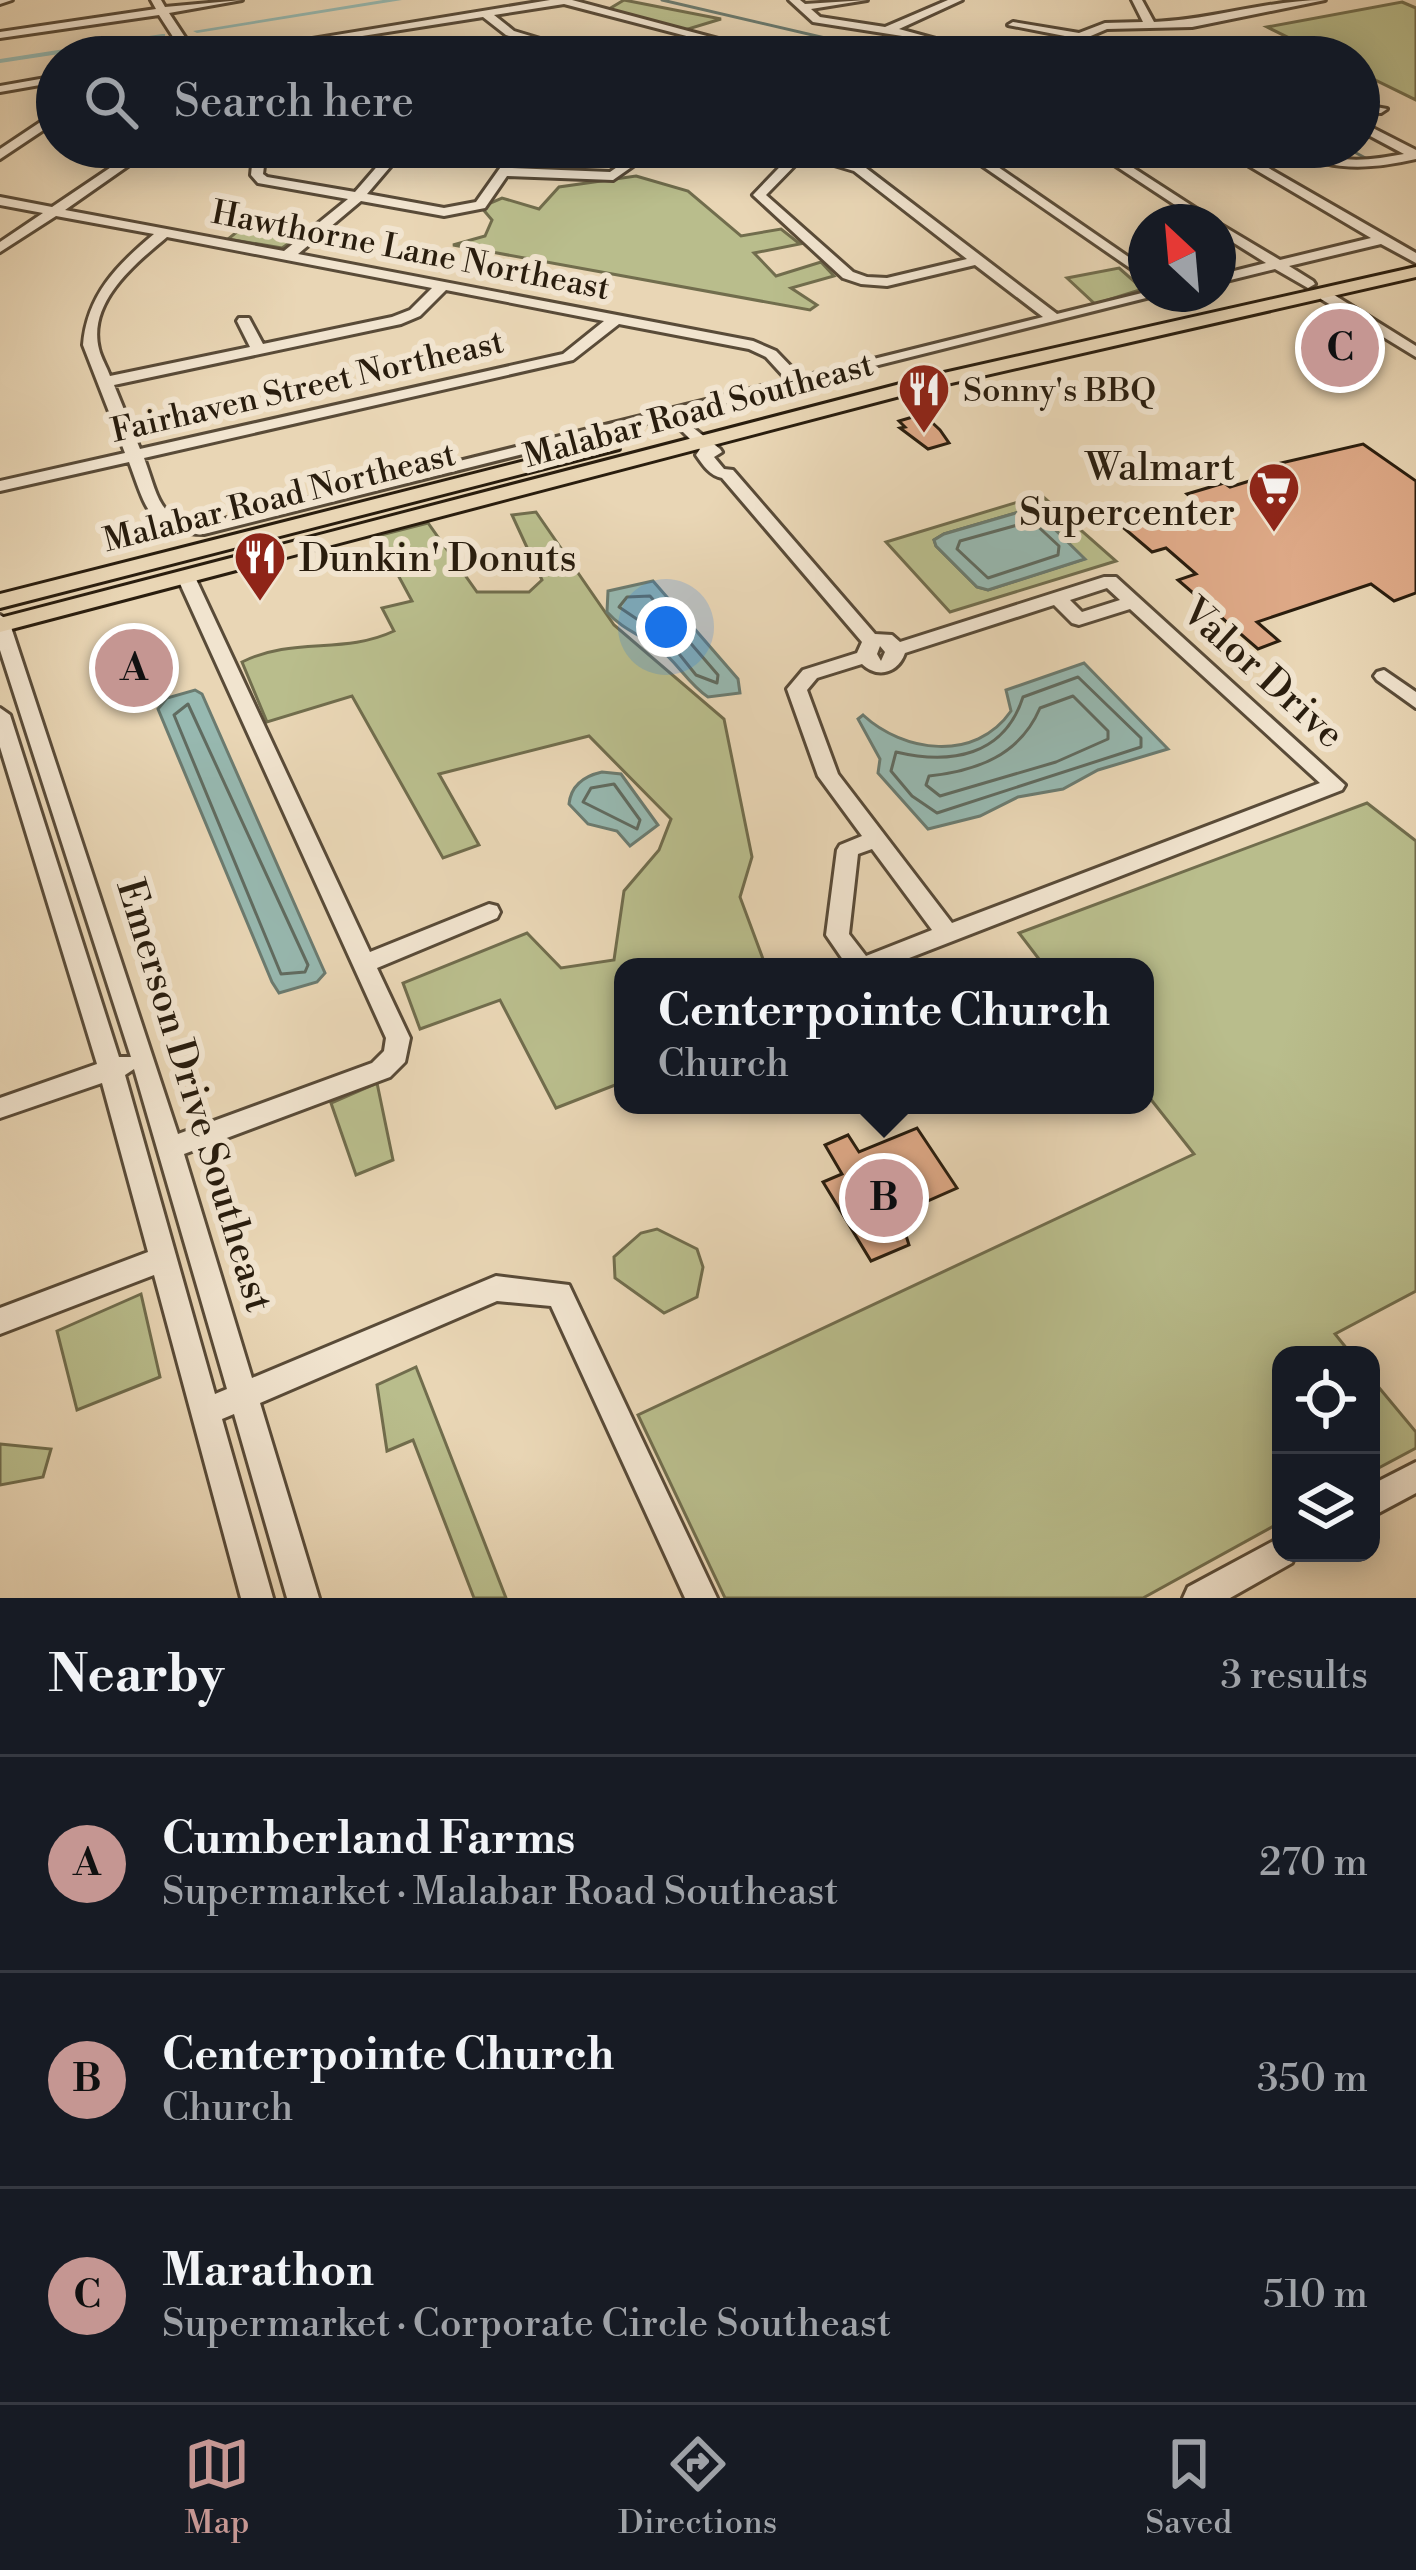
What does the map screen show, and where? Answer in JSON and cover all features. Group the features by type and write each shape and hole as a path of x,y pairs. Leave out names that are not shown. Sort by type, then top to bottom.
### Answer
{"main road":[{"name":"Malabar Road Northeast","path":"1,618 496,485 698,440 1402,260 1416,261"},
{"name":"Malabar Road Southeast","path":"698,440 1416,272"},
{"path":"1242,315 1258,296"},
{"name":"Malabar Road Southeast","path":"1,618 186,577 496,485"}],"street":[{"path":"0,35 159,5 237,0"},
{"path":"800,4 862,0"},
{"path":"885,31 957,0"},
{"path":"1137,0 1150,25"},
{"path":"1215,0 1243,14"},
{"path":"1012,25 1075,35 1320,0"},
{"path":"331,36 564,1 699,36"},
{"path":"800,4 817,20 906,36"},
{"path":"159,5 179,36"},
{"path":"483,12 520,36"},
{"path":"1134,24 1154,31 1167,24"},
{"path":"0,89 36,83"},
{"path":"0,155 36,130"},
{"path":"1380,136 1416,155"},
{"path":"1380,160 1416,155"},
{"path":"0,248 117,168"},
{"path":"258,168 257,175 358,197 463,211 480,206 507,168"},
{"path":"288,255 358,197 383,168"},
{"path":"504,172 613,176 624,168"},
{"path":"784,168 759,195 848,274 887,282 979,260"},
{"path":"858,168 1054,319"},
{"path":"991,168 1128,263"},
{"path":"1126,168 1182,204"},
{"path":"1259,168 1416,261"},
{"name":"Hawthorne Lane Northeast","path":"0,201 753,344 771,354 797,382"},
{"path":"165,232 122,267 102,294 90,337 159,517 182,529 218,526 1128,301"},
{"path":"1236,238 1308,284"},
{"path":"1236,275 1381,239"},
{"path":"105,382 398,320 416,313 442,286"},
{"path":"1326,296 1416,352"},
{"name":"Fairhaven Street Northeast","path":"0,486 568,357 616,319"},
{"path":"244,321 258,349"},
{"path":"698,440 731,470 727,473 868,650 810,674 797,689 828,776 947,933"},
{"path":"171,1148 381,1070 396,1055 398,1037 186,577"},
{"name":"Valor Drive","path":"868,650 898,650 1110,581 1335,785 884,958"},
{"name":"Emerson Drive Southeast","path":"1,618 171,1148 303,1598"},
{"path":"1384,676 1416,702"},
{"name":"Emerson Drive Southeast","path":"0,715 111,1070 257,1598"},
{"name":"Valor Drive","path":"854,958 837,935 848,850 876,839"},
{"path":"364,964 490,911"},
{"path":"0,1108 143,1058"},
{"path":"0,1321 165,1258"},
{"path":"208,1412 496,1288 559,1294 701,1598"},
{"path":"1380,1497 1416,1477"},
{"path":"1199,1598 1272,1557"}],"green space":[{"path":"624,0 721,19 685,30 609,9"},
{"path":"1402,2 1416,8 1416,100 1380,82 1380,36 1285,36 1267,27"},
{"path":"636,176 688,191 741,236 781,229 800,244 754,253 776,276 821,262 834,276 791,288 817,305 810,310 453,245 485,236 492,220 481,207 502,198 539,209 559,187"},
{"path":"254,218 310,229 282,248 228,239"},
{"path":"1119,268 1128,276 1128,294 1095,304 1067,278"},
{"path":"1041,495 1116,561 950,612 886,542","holes":["1033,508 1084,559 988,590 977,587 934,540"]},
{"path":"536,512 614,625 724,719 752,857 740,897 763,958 614,958 624,891 659,850 671,819 589,736 439,774 479,845 443,858 352,696 267,722 242,662 281,650 375,638 394,631 382,608 412,601 377,536 428,523 477,592 529,592 542,580 512,515"},
{"path":"1367,803 1416,841 1416,1291 1335,1334 1345,1346 1272,1346 1272,1527 1143,1598 725,1598 638,1415 1194,1154 1154,1103 1154,958 1038,958 1019,933"},
{"path":"527,933 561,968 614,960 614,1085 556,1108 500,1000 420,1029 403,983"},
{"path":"377,1083 393,1160 356,1175 331,1103"},
{"path":"657,1229 697,1249 703,1267 697,1297 664,1313 615,1278 614,1257 641,1233"},
{"path":"141,1294 160,1377 77,1410 57,1331"},
{"path":"416,1367 506,1598 474,1598 413,1440 387,1451 377,1385"},
{"path":"1380,1389 1416,1432 1416,1448 1380,1467"},
{"path":"0,1444 51,1449 43,1477 0,1485"}],"water":[{"path":"1033,508 1085,559 988,590 977,587 936,546 934,540 944,534"},
{"path":"653,581 738,679 740,693 708,697 664,653 607,612 608,591"},
{"path":"1084,663 1168,749 1098,770 1063,789 1018,797 980,816 928,829 878,773 880,759 858,719 863,715 879,728 918,744 959,745 996,728 1011,711 1006,690"},
{"path":"195,690 202,694 325,973 317,982 279,993 272,982 158,709 167,698"},
{"path":"602,772 621,774 658,825 630,846 617,831 588,824 569,804 580,782"}],"building":[{"name":"Sonny's BBQ","path":"923,414 949,443 928,449 900,428 905,427 899,421"},
{"name":"Walmart Supercenter","path":"1363,444 1416,481 1416,593 1394,601 1371,584 1257,622 1279,641 1258,649 1178,580 1196,574 1166,548 1152,552 1105,512 1127,505 1136,513 1163,504 1177,516 1203,508 1187,494 1224,483 1230,487 1289,469 1281,463"},
{"path":"165,650 172,668 103,687 96,669"},
{"path":"917,1128 957,1188 912,1208 916,1215 902,1223 909,1245 871,1261 823,1182 842,1174 825,1145 848,1135 859,1152"}],"waterway":[{"path":"197,31 398,0"},
{"path":"662,0 817,36"},
{"path":"0,61 36,55"}],"place":[{"name":"Marathon","path":"1340,348"},
{"name":"Sonny's BBQ","path":"924,435"},
{"name":"Walmart Supercenter","path":"1274,534"},
{"name":"Dunkin' Donuts","path":"260,603"},
{"name":"Cumberland Farms","path":"134,668"},
{"name":"Centerpointe Church","path":"884,1198"}]}
